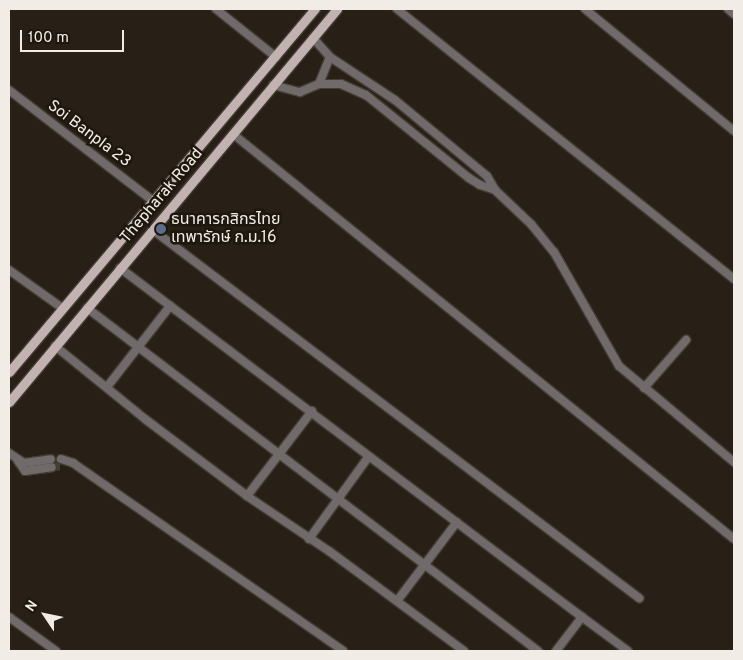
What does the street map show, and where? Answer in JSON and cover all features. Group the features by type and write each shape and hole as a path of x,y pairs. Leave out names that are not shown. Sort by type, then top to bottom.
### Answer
{"main road":[{"name":"Thepharak Road","path":"9,372 152,200 315,9"},
{"name":"Thepharak Road","path":"9,402 337,9"}],"street":[{"path":"216,9 276,57"},
{"path":"397,9 734,279"},
{"path":"584,9 734,131"},
{"path":"728,9 734,14"},
{"path":"313,38 330,57 395,100 487,176 495,190 531,224 554,252 615,360 644,388 734,462"},
{"path":"319,84 330,57"},
{"path":"341,84 346,69"},
{"path":"273,85 300,92 319,84 341,84 366,95 380,104 469,178 480,185 495,190"},
{"name":"Soi Banpla 23","path":"9,90 152,200"},
{"path":"232,134 734,539"},
{"path":"153,230 639,598"},
{"path":"120,268 628,651"},
{"path":"9,270 62,308"},
{"path":"107,387 170,306"},
{"path":"87,308 425,563 538,651"},
{"path":"644,388 686,340"},
{"path":"55,346 145,419 247,496 397,601 464,651"},
{"path":"247,496 312,411"},
{"path":"9,454 24,463 41,461 51,463 43,469 25,471 18,460"},
{"path":"309,539 369,456"},
{"path":"41,461 43,469"},
{"path":"61,462 73,464 343,651"},
{"path":"397,601 457,522"},
{"path":"9,617 56,651"},
{"path":"556,651 582,617"}],"tunnel":[{"path":"52,467 62,466"}],"place":[{"name":"ธนาคารกสิกรไทย เทพารักษ์ ก.ม.16","path":"161,229"}]}
